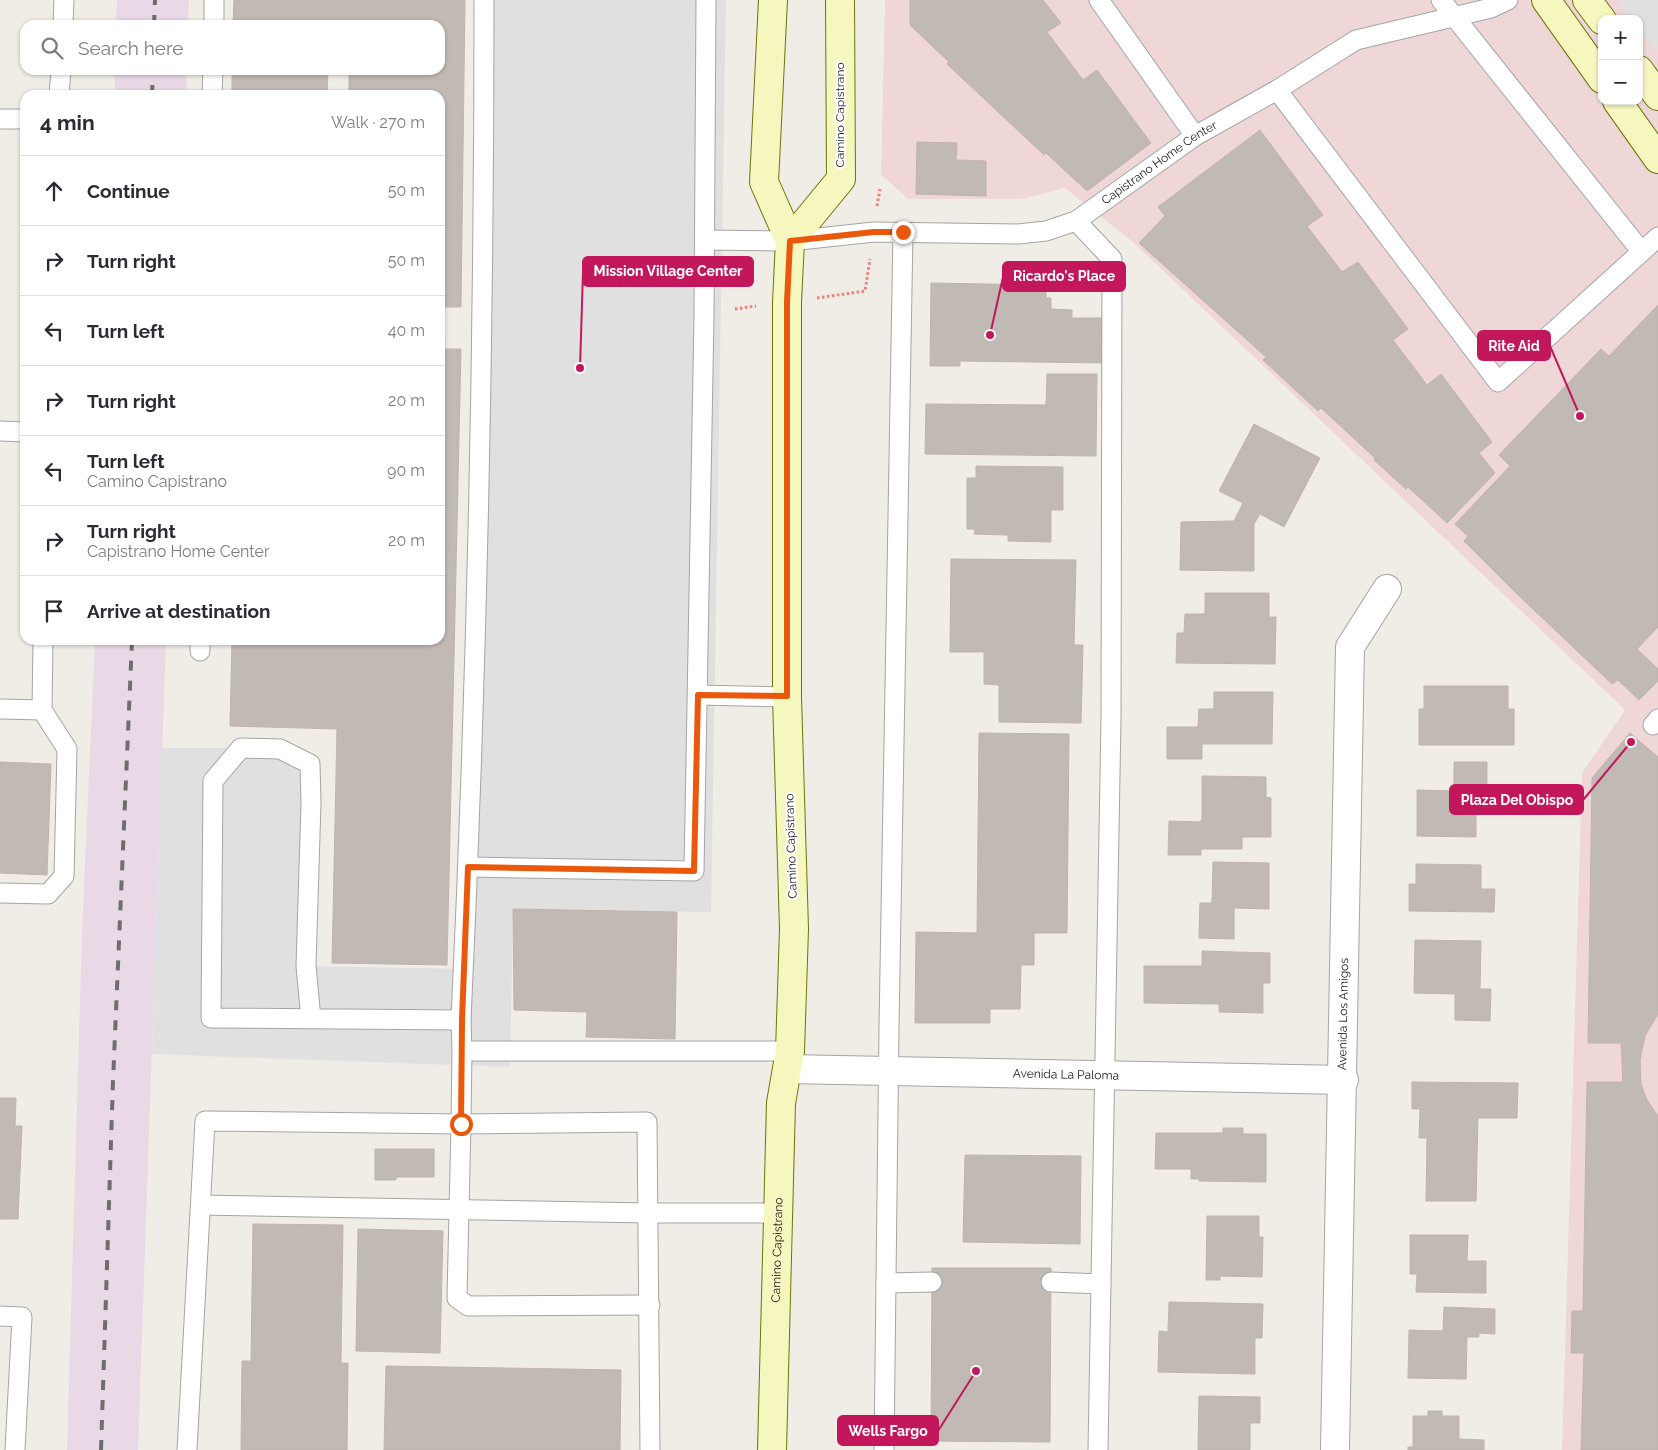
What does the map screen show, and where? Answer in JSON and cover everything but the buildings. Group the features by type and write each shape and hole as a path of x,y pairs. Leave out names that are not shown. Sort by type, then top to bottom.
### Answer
{"main road":[{"name":"Camino Capistrano","path":"772,1450 781,1103 788,1060 794,930 787,696 787,302 790,241 764,182 773,0"},
{"name":"Camino Capistrano","path":"790,241 841,179 840,0"},
{"path":"1546,0 1598,73"},
{"path":"1587,0 1598,15"},
{"path":"1643,75 1658,96"},
{"path":"1621,105 1658,159"}],"street":[{"name":"Avenida Los Amigos","path":"1335,1450 1344,1080 1350,647 1386,589"},
{"name":"Avenida La Paloma","path":"788,1060 889,1070 1344,1080"}],"lane":[{"path":"63,20 64,0"},
{"path":"214,0 214,20"},
{"path":"484,0 483,227 474,693 462,1020 457,1298 468,1306 650,1305"},
{"path":"468,867 694,871 705,240 706,0"},
{"path":"1099,0 1195,136"},
{"path":"1441,0 1640,250"},
{"name":"Capistrano Home Center","path":"705,240 790,241 874,232 1018,234 1046,231 1076,221 1195,136 1276,90 1356,40 1491,8 1508,0"},
{"path":"59,90 61,75"},
{"path":"212,90 213,75"},
{"path":"1276,90 1498,382 1640,250 1658,237"},
{"path":"0,119 20,119"},
{"path":"1076,221 1112,259 1111,718 1098,1450"},
{"path":"884,1450 903,232"},
{"path":"0,431 20,432"},
{"path":"0,893 48,894 64,876 67,749 42,710 43,645"},
{"path":"698,695 787,696"},
{"path":"0,709 42,710"},
{"path":"312,1019 306,966 312,803 310,764 280,749 241,748 213,781 211,1018 312,1019 462,1020"},
{"path":"462,1051 788,1060"},
{"path":"187,1450 205,1121 461,1124 647,1122 650,1450"},
{"path":"200,1205 649,1213 778,1213"},
{"path":"886,1283 932,1282"},
{"path":"1051,1282 1101,1284"},
{"path":"0,1316 22,1317 15,1450"}],"path":[{"path":"849,294 865,291 867,281"}],"shaded area":[{"path":"117,0 189,0 188,20 116,20"},
{"path":"481,0 726,0 711,912 513,909 510,1067 152,1054 162,748 241,748 310,764 307,966 464,969"},
{"path":"885,0 1658,0 1658,1450 1562,1450 1582,773 1625,710 1133,242 1065,188 1022,199 908,199 881,174"},
{"path":"1620,0 1658,0 1658,52 1643,34 1643,15 1629,15 1619,3"},
{"path":"115,75 187,75 186,90 115,90"},
{"path":"95,645 166,645 138,1450 67,1450 82,932"}],"railway":[{"path":"154,20 155,0"},
{"path":"152,90 153,75"},
{"path":"101,1450 113,1081 132,645"}],"place":[{"name":"Ricardo's Place","path":"990,335"},
{"name":"Mission Village Center","path":"580,368"},
{"name":"Rite Aid","path":"1580,416"},
{"name":"Plaza Del Obispo","path":"1631,742"},
{"name":"Wells Fargo","path":"976,1371"}],"route":[{"path":"461,1124 462,1020 468,867 694,871 698,695 787,696 787,302 790,241 874,232 903,232"}]}
